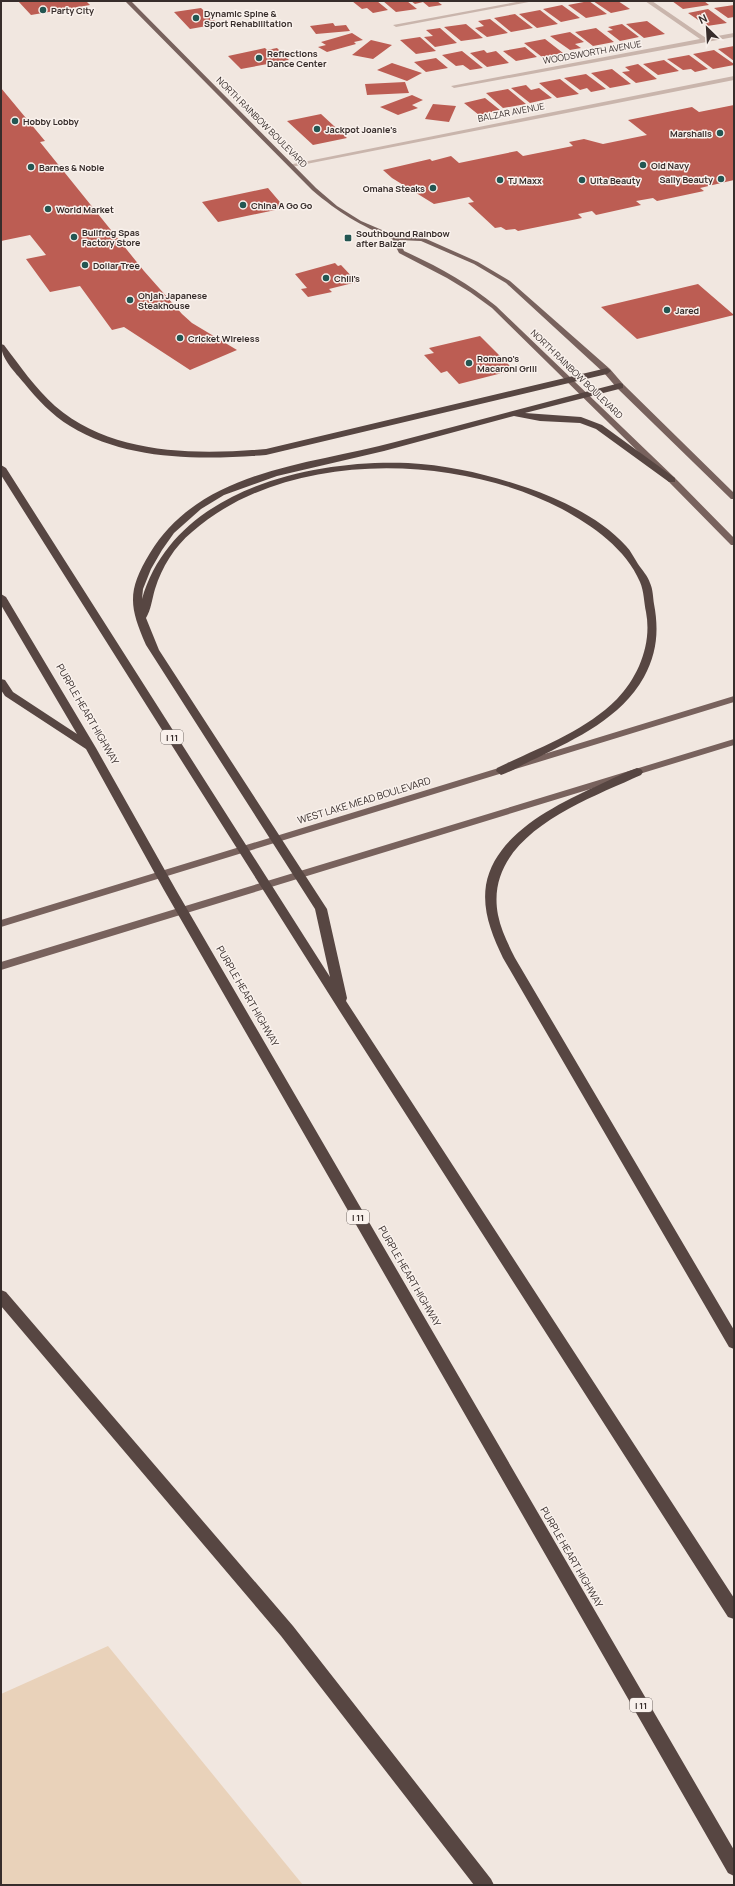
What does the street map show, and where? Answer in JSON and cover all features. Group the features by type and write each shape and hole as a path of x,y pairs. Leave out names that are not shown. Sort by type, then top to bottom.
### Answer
{"highway":[{"path":"1,347 28,382 52,409 78,427 112,441 153,451 192,456 230,456 266,452 567,379 607,371"},
{"path":"343,1007 321,909 154,650 142,619 137,595 152,556 176,524 207,502 236,487 282,472 620,386"},
{"path":"512,414 540,418 581,420 599,427 672,480"},
{"path":"142,619 156,571 168,552 182,536 199,521 239,497 285,481 325,471 371,466 419,467 483,477 546,497 584,516 601,528 632,561 649,590 652,605 651,652 636,682 612,709 584,728 501,771"},
{"name":"I 11","path":"1,468 343,1007 734,1612"},
{"name":"PURPLE HEART HIGHWAY","path":"1,597 91,748 170,890 734,1867"},
{"path":"1,682 9,694 91,748"},
{"path":"637,772 558,810 540,820 524,833 506,852 496,872 491,890 492,912 498,935 510,958 734,1343"},
{"path":"1,1296 287,1631 485,1885"}],"main road":[{"name":"NORTH RAINBOW BOULEVARD","path":"128,1 314,189 335,207 359,222 395,238 422,239 476,263 502,278 607,371 620,386 734,497"},
{"name":"NORTH RAINBOW BOULEVARD","path":"395,238 401,252 454,278 478,293 672,480 734,543"},
{"name":"WEST LAKE MEAD BOULEVARD","path":"1,924 734,699"},
{"path":"1,966 350,858 734,742"}],"street":[{"path":"396,25 531,1"},
{"path":"648,1 705,40"},
{"name":"WOODSWORTH AVENUE","path":"454,86 734,35"},
{"name":"BALZAR AVENUE","path":"291,165 734,78"}],"sand":[{"path":"108,1646 303,1885 1,1885 1,1694"}],"building":[{"name":"Party City","path":"18,1 86,1 90,5 31,15"},
{"path":"352,1 377,1 388,10 373,13 367,8 362,9"},
{"path":"383,1 407,1 417,9 396,12"},
{"path":"411,1 437,1 442,5 429,7 423,2 415,4"},
{"path":"589,1 607,14 586,18 568,5"},
{"path":"593,1 618,1 630,9 611,13"},
{"path":"672,1 704,1 709,5 683,9"},
{"path":"562,5 580,18 561,22 543,9"},
{"path":"734,5 734,17 728,18 714,8"},
{"name":"Dynamic Spine & Sport Rehabilitation","path":"201,8 218,24 190,29 174,12"},
{"path":"708,9 727,23 707,26 688,13"},
{"path":"540,10 558,24 537,28 519,14"},
{"path":"515,14 533,28 511,32 494,18"},
{"path":"490,19 508,33 487,37 475,28 484,26 478,21"},
{"path":"647,21 665,34 644,38 626,24"},
{"path":"333,23 335,26 346,25 350,31 316,34 310,26"},
{"path":"466,24 483,38 461,41 444,27"},
{"path":"622,24 639,37 620,41 607,31 613,30 608,27"},
{"path":"440,28 457,43 435,47 424,37 433,36 426,30"},
{"path":"596,28 614,42 593,46 575,32"},
{"path":"570,32 584,42 575,44 581,48 570,50 550,36"},
{"path":"352,33 363,40 354,42 356,44 327,52 318,47 326,45 321,42"},
{"path":"420,37 436,51 416,54 400,40"},
{"path":"545,39 563,53 542,57 524,43"},
{"path":"371,40 392,45 373,59 352,55"},
{"path":"734,46 734,61 718,49"},
{"path":"525,47 537,57 516,61 503,51"},
{"name":"Reflections Dance Center","path":"265,48 267,50 277,48 289,60 241,69 228,56"},
{"path":"484,50 487,53 496,51 509,63 487,67 470,53"},
{"path":"714,50 734,65 713,69 693,54"},
{"path":"462,51 483,68 470,70 463,65 456,66 442,55"},
{"path":"689,55 708,69 695,72 691,69 683,70 667,59"},
{"path":"436,58 448,68 426,72 414,62"},
{"path":"664,60 679,71 658,75 643,64"},
{"path":"392,63 422,73 407,81 377,70"},
{"path":"638,64 657,79 636,83 622,72 630,71 625,67"},
{"path":"612,69 631,84 610,88 591,73"},
{"path":"586,74 606,89 591,92 587,88 580,90 564,78"},
{"path":"560,79 579,94 557,98 539,83"},
{"path":"405,82 409,93 367,95 365,84"},
{"path":"526,85 531,90 539,88 552,98 530,103 511,88"},
{"path":"1,88 45,141 40,142 144,271 182,314 192,323 237,350 190,370 124,327 112,330 80,286 50,292 26,259 46,255 30,235 1,241"},
{"path":"508,89 526,104 503,108 486,93"},
{"path":"412,95 423,100 412,105 418,108 398,115 380,107"},
{"path":"485,98 500,110 479,115 464,103"},
{"path":"433,104 456,106 449,122 425,119"},
{"path":"734,105 734,180 700,188 704,191 657,201 653,198 636,201 641,205 596,215 592,211 578,214 582,218 518,231 515,229 506,230 501,227 495,228 468,203 474,202 469,197 434,204 392,178 383,170 430,159 432,161 451,156 459,163 517,151 523,156 573,146 569,142 584,139 603,144 647,135 628,120 692,107 699,112"},
{"name":"Jackpot Joanie's","path":"321,114 347,138 313,145 287,121"},
{"name":"China A Go Go","path":"268,188 285,208 218,222 202,202"},
{"name":"Chili's","path":"335,263 338,266 341,265 357,282 329,289 332,292 308,297 301,289 307,288 295,274"},
{"name":"Jared","path":"698,284 734,315 637,339 601,307"},
{"name":"Romano's Macaroni Grill","path":"480,336 514,370 459,384 447,371 441,373 424,355 434,353 429,348"}],"place":[{"name":"Party City","path":"43,10"},
{"name":"Dynamic Spine & Sport Rehabilitation","path":"196,18"},
{"name":"Reflections Dance Center","path":"259,58"},
{"name":"Hobby Lobby","path":"15,121"},
{"name":"Jackpot Joanie's","path":"317,129"},
{"name":"Marshalls","path":"720,133"},
{"name":"Old Navy","path":"643,165"},
{"name":"Barnes & Noble","path":"31,167"},
{"name":"Sally Beauty","path":"721,179"},
{"name":"TJ Maxx","path":"500,180"},
{"name":"Ulta Beauty","path":"582,180"},
{"name":"Omaha Steaks","path":"433,188"},
{"name":"China A Go Go","path":"243,205"},
{"name":"World Market","path":"48,209"},
{"name":"Bullfrog Spas Factory Store","path":"74,237"},
{"name":"Southbound Rainbow after Balzar","path":"348,238"},
{"name":"Dollar Tree","path":"85,265"},
{"name":"Chili's","path":"326,278"},
{"name":"Ohjah Japanese Steakhouse","path":"130,300"},
{"name":"Jared","path":"667,310"},
{"name":"Cricket Wireless","path":"180,338"},
{"name":"Romano's Macaroni Grill","path":"469,363"}]}
